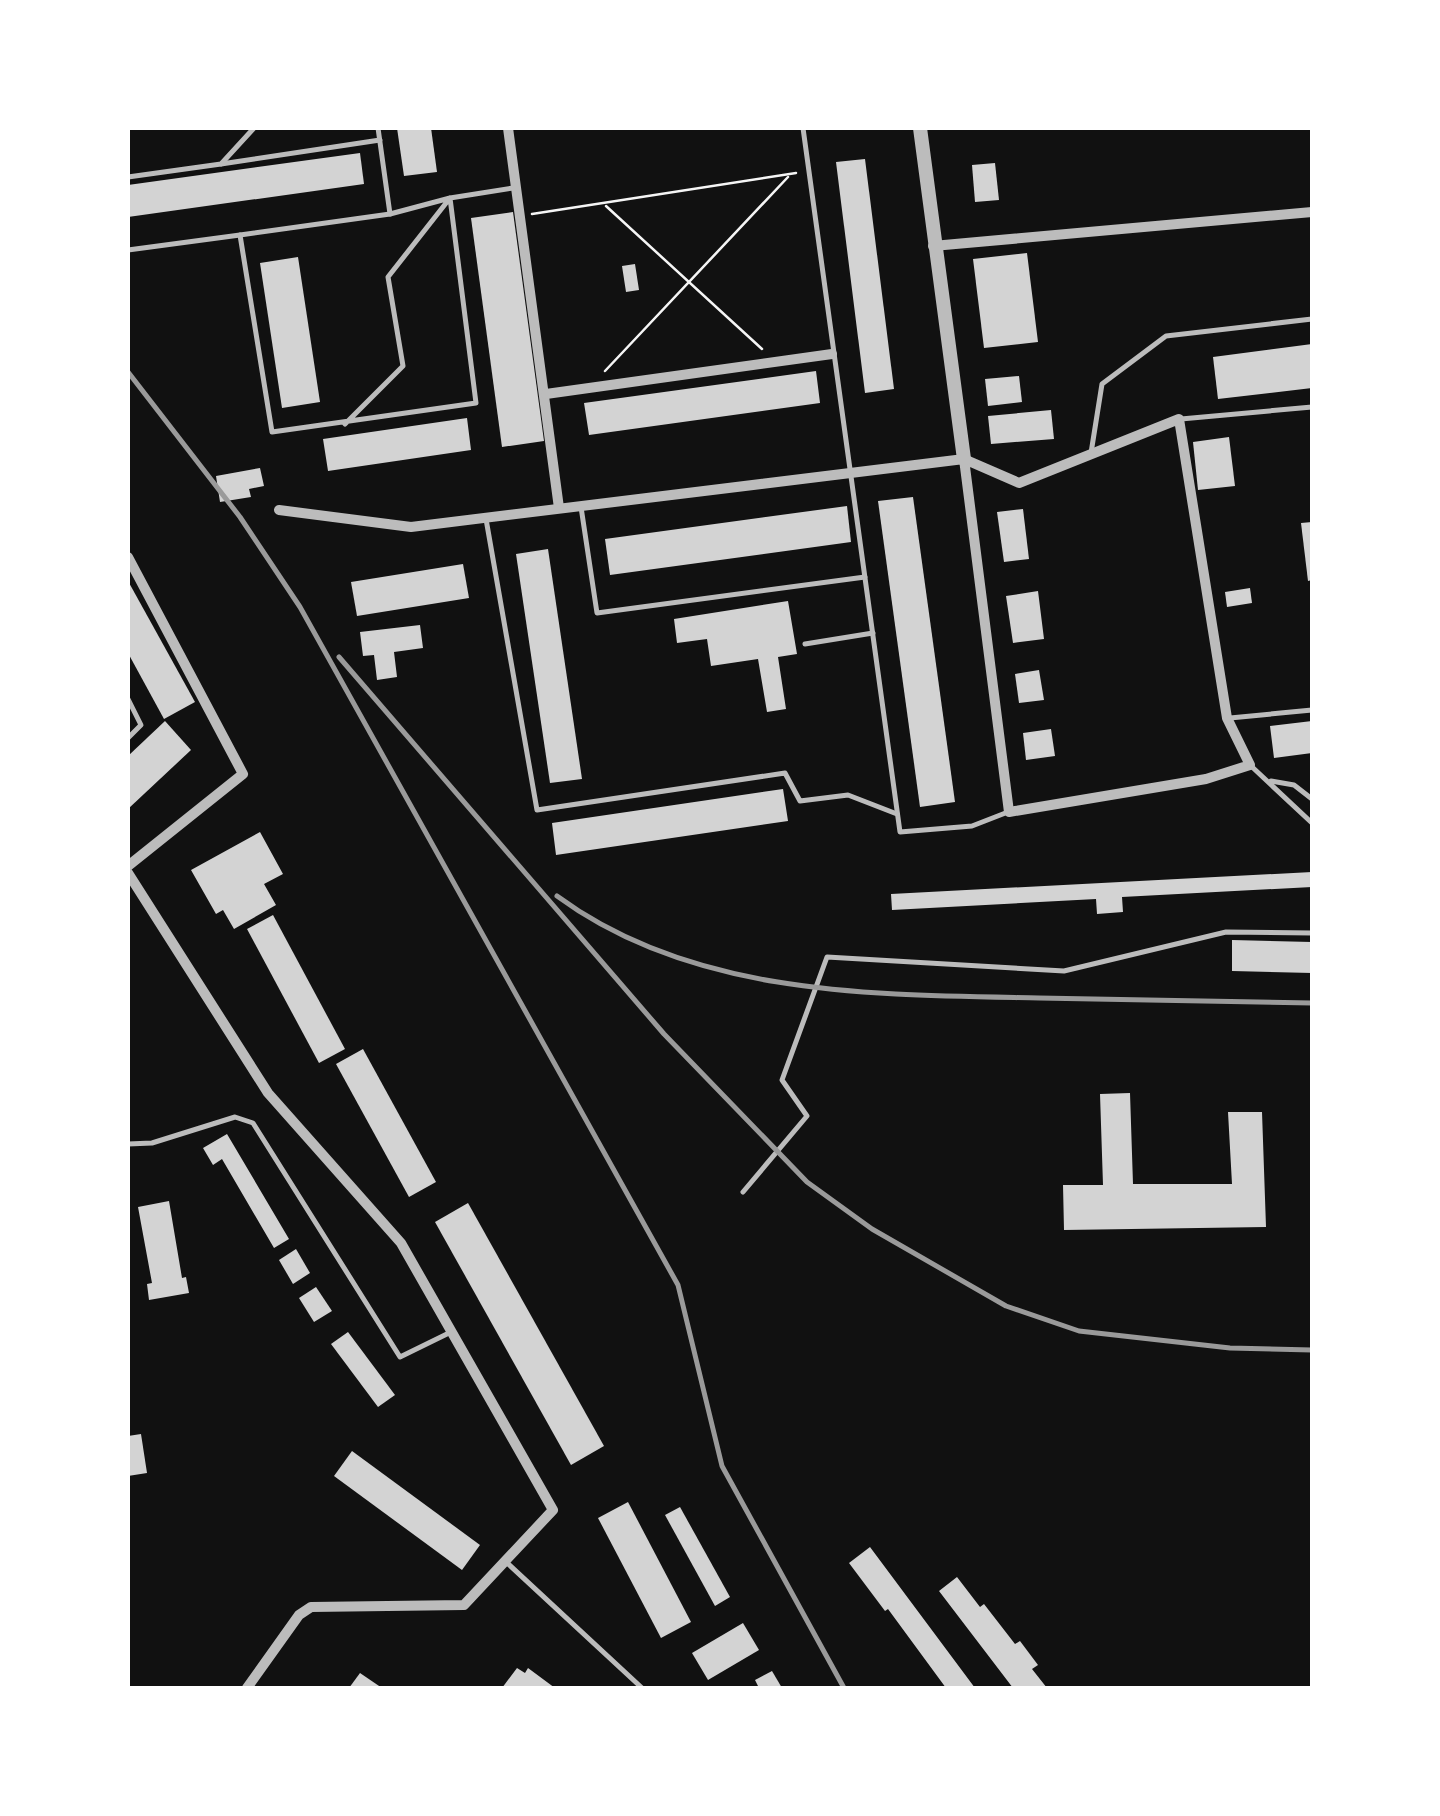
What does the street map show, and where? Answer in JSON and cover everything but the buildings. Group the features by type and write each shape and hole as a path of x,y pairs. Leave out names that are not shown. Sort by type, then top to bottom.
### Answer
{"street":[{"path":"508,128 560,508"},
{"path":"279,510 411,527 964,459 1018,483 1179,419 1227,718 1250,765 1206,779 1009,812 964,459 934,246 920,128"},
{"path":"934,246 1312,212"},
{"path":"546,394 832,354"},
{"path":"128,557 242,774 128,870 268,1093 401,1242 553,1510 464,1605 311,1606 299,1615 247,1688"}],"lane":[{"path":"221,164 254,128"},
{"path":"378,128 390,214"},
{"path":"803,128 900,832 972,826 1009,812"},
{"path":"128,178 380,140"},
{"path":"128,250 390,214 450,198 516,188"},
{"path":"240,236 272,432 476,403 450,198"},
{"path":"345,424 403,366 388,277 450,198"},
{"path":"1091,453 1102,384 1166,336 1312,319"},
{"path":"1179,419 1312,407"},
{"path":"581,504 597,613 865,577"},
{"path":"486,516 537,810 785,773 800,801 848,795 897,814"},
{"path":"804,644 873,633"},
{"path":"128,699 141,726 128,738"},
{"path":"1227,718 1312,710"},
{"path":"1250,765 1312,823"},
{"path":"1268,781 1294,785 1312,800"},
{"path":"743,1192 807,1116 782,1080 827,958 1064,971 1226,932 1312,933"},
{"path":"128,1144 152,1143 235,1117 254,1123 400,1357 452,1332"},
{"path":"505,1562 642,1688"}],"path":[{"path":"521,216 789,176 808,168"},
{"path":"590,388 789,176"},
{"path":"604,205 775,362"}],"railway":[{"path":"128,372 240,517 300,607 678,1285 722,1466 844,1688"},
{"path":"339,657 664,1034 807,1182 872,1229 1006,1306 1079,1331 1230,1348 1312,1350"},
{"path":"557,896 610,929 667,954 727,972 788,984 914,995 1312,1003"}]}
